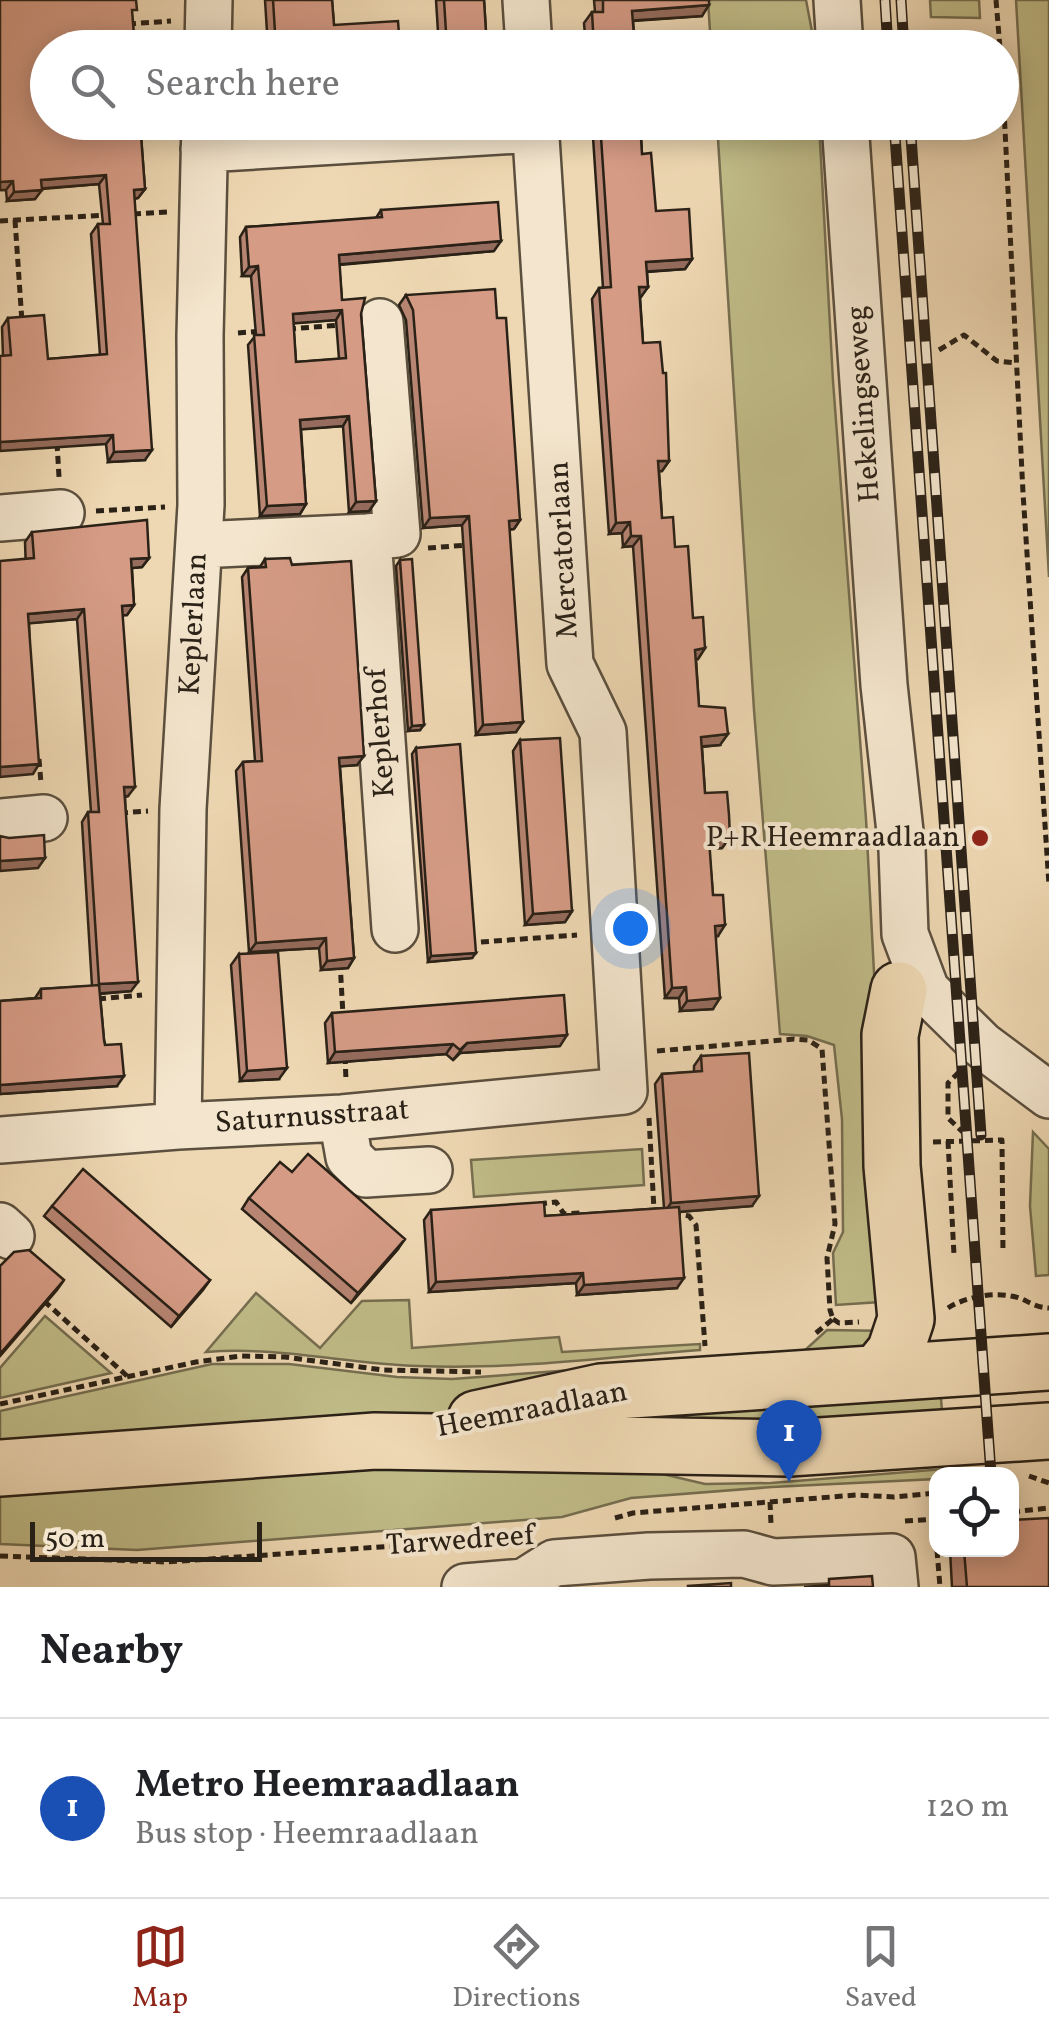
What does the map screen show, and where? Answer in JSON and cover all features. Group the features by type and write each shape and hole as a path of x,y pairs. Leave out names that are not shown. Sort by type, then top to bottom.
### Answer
{"main road":[{"path":"878,1373 896,1352 906,1319 892,1166 890,1035 899,990"},
{"name":"Heemraadlaan","path":"375,1441 601,1392 1049,1362"},
{"name":"Heemraadlaan","path":"0,1468 375,1441 789,1448 1049,1431"}],"street":[{"path":"526,0 528,30"},
{"path":"837,0 839,30"},
{"name":"Keplerlaan","path":"178,1126 183,809 200,525 204,140"},
{"name":"Mercatorlaan","path":"536,140 570,664 603,732 622,1072"},
{"name":"Hekelingseweg","path":"846,140 884,685 889,950 899,990 927,1034 941,1049 1023,1105 1049,1129"},
{"name":"Keplerhof","path":"380,322 382,536 395,929"},
{"path":"0,518 62,513"},
{"path":"200,525 382,536"},
{"name":"Hekelingseweg","path":"884,685 897,790 905,934 926,990 982,1045 1049,1095"},
{"path":"0,822 44,818"},
{"name":"Saturnusstraat","path":"0,1140 342,1118 622,1072"},
{"path":"342,1118 349,1157 366,1174 429,1170"},
{"name":"Tarwedreef","path":"466,1587 524,1582 554,1563 650,1571 744,1554 774,1562 894,1572"}],"path":[{"path":"996,0 998,30"},
{"path":"114,25 209,22"},
{"path":"1005,140 1049,885"},
{"path":"126,214 201,210"},
{"path":"0,221 108,215"},
{"path":"15,220 24,340"},
{"path":"939,350 964,335 997,360 1016,363"},
{"path":"57,436 62,513 200,525"},
{"path":"382,536 412,550 469,545"},
{"path":"38,743 44,818 183,809"},
{"path":"455,944 613,932"},
{"path":"340,954 344,1030"},
{"path":"90,1000 180,992"},
{"path":"654,1210 648,1116 622,1072 794,1040 808,1040 822,1049 835,1224 826,1258 833,1319 809,1338"},
{"path":"342,1118 345,1049"},
{"path":"930,1142 1002,1140 1004,1253"},
{"path":"948,1141 954,1254"},
{"path":"537,1204 556,1202 564,1214 582,1213"},
{"path":"636,1210 688,1216 696,1225 706,1356"},
{"path":"942,1293 943,1312"},
{"path":"42,1300 127,1376"},
{"path":"0,1404 241,1356 440,1374 489,1371"},
{"path":"598,1523 634,1512 856,1495 929,1494"},
{"path":"1019,1511 1049,1508"},
{"name":"Tarwedreef","path":"0,1556 167,1562 522,1536"},
{"path":"938,1557 940,1587"}],"shaded area":[{"path":"708,0 806,0 812,30 710,30"},
{"path":"930,0 979,0 980,18 931,17"},
{"path":"1016,0 1049,0 1049,577 1019,30"},
{"path":"718,140 820,140 875,992 880,1302 836,1305 833,1253 843,1232 842,1119 834,1045 807,1036 780,1034 754,710"},
{"path":"1033,1132 1049,1149 1049,1275 1036,1276 1030,1206"},
{"path":"642,1149 644,1185 474,1197 471,1160"},
{"path":"256,1293 320,1348 362,1301 409,1300 412,1348 559,1337 562,1352 700,1344 700,1350 453,1367 391,1365 260,1351 206,1352"},
{"path":"45,1316 111,1373 0,1398 0,1368"},
{"path":"827,1330 890,1331 877,1350 463,1420 0,1453 0,1411 212,1364 289,1364 397,1377 452,1379 802,1353"},
{"path":"940,1386 942,1411 651,1432 571,1418"},
{"path":"573,1453 705,1484 771,1483 929,1470 929,1479 631,1498 562,1517 137,1550 0,1544 0,1487"}],"building":[{"path":"0,0 136,0 137,10 132,10 134,30 30,30 30,140 141,140 145,189 134,190 152,450 114,452 113,435 0,442 0,356 11,355 8,318 44,315 48,359 107,354 98,224 110,224 106,175 41,180 42,190 14,192 13,181 0,182"},
{"path":"273,0 332,0 334,25 398,21 399,30 275,30"},
{"path":"444,0 484,0 486,30 446,30"},
{"path":"603,0 709,0 709,5 632,11 634,30 593,30 592,12 603,12"},
{"path":"601,140 641,140 642,154 651,153 656,211 689,209 692,259 646,262 648,287 639,287 643,343 660,342 666,373 669,461 658,461 662,518 673,517 675,547 688,546 693,618 703,617 705,648 695,650 699,706 725,708 728,734 701,737 705,793 727,792 729,815 730,837 709,839 713,895 723,895 725,925 715,926 720,998 687,1001 686,987 672,988 641,536 631,536 630,522 616,523 599,288 611,287"},
{"path":"498,202 501,241 339,255 342,300 365,298 361,314 376,501 356,502 349,416 300,420 306,504 267,506 254,335 264,335 258,266 249,267 246,227 382,217 381,210","holes":["342,310 346,358 296,362 293,314"]},
{"path":"495,289 497,318 506,318 520,520 509,521 523,722 483,725 469,516 430,518 413,310 406,295"},
{"path":"147,520 149,558 131,559 134,605 122,606 135,787 124,787 138,982 99,984 88,812 99,812 84,609 28,614 39,764 0,767 0,561 34,558 32,532"},
{"path":"290,558 292,565 351,561 364,756 339,758 354,958 327,961 326,938 256,943 243,762 262,761 248,568 266,567 265,559"},
{"path":"412,559 424,725 412,726 400,560"},
{"path":"560,738 572,911 533,914 520,740"},
{"path":"460,744 476,953 431,956 416,748"},
{"path":"44,835 45,858 0,861 0,836"},
{"path":"278,952 287,1068 247,1071 239,954"},
{"path":"99,985 105,1045 121,1044 124,1076 0,1085 0,1001 41,998 41,989"},
{"path":"564,995 567,1035 467,1043 460,1050 453,1044 335,1052 332,1013"},
{"path":"749,1053 759,1196 671,1203 662,1074 702,1071 701,1056"},
{"path":"308,1154 405,1239 358,1293 249,1198 280,1162 292,1172"},
{"path":"83,1169 210,1280 179,1316 52,1206"},
{"path":"544,1202 545,1216 679,1207 684,1278 584,1285 583,1273 436,1282 431,1210"},
{"path":"29,1250 64,1280 0,1354 0,1266 14,1252"},
{"path":"1049,1518 1049,1587 967,1587 965,1557 1019,1557 1019,1520"},
{"path":"872,1576 873,1587 804,1587 829,1585 829,1579"},
{"path":"731,1583 731,1587 688,1587 688,1586"}],"railway":[{"path":"885,0 887,30"},
{"path":"901,0 903,30"},
{"path":"895,140 990,1467"},
{"path":"911,140 981,1135"}],"place":[{"name":"P+R Heemraadlaan","path":"980,838"},
{"name":"Metro Heemraadlaan","path":"789,1482"}]}
